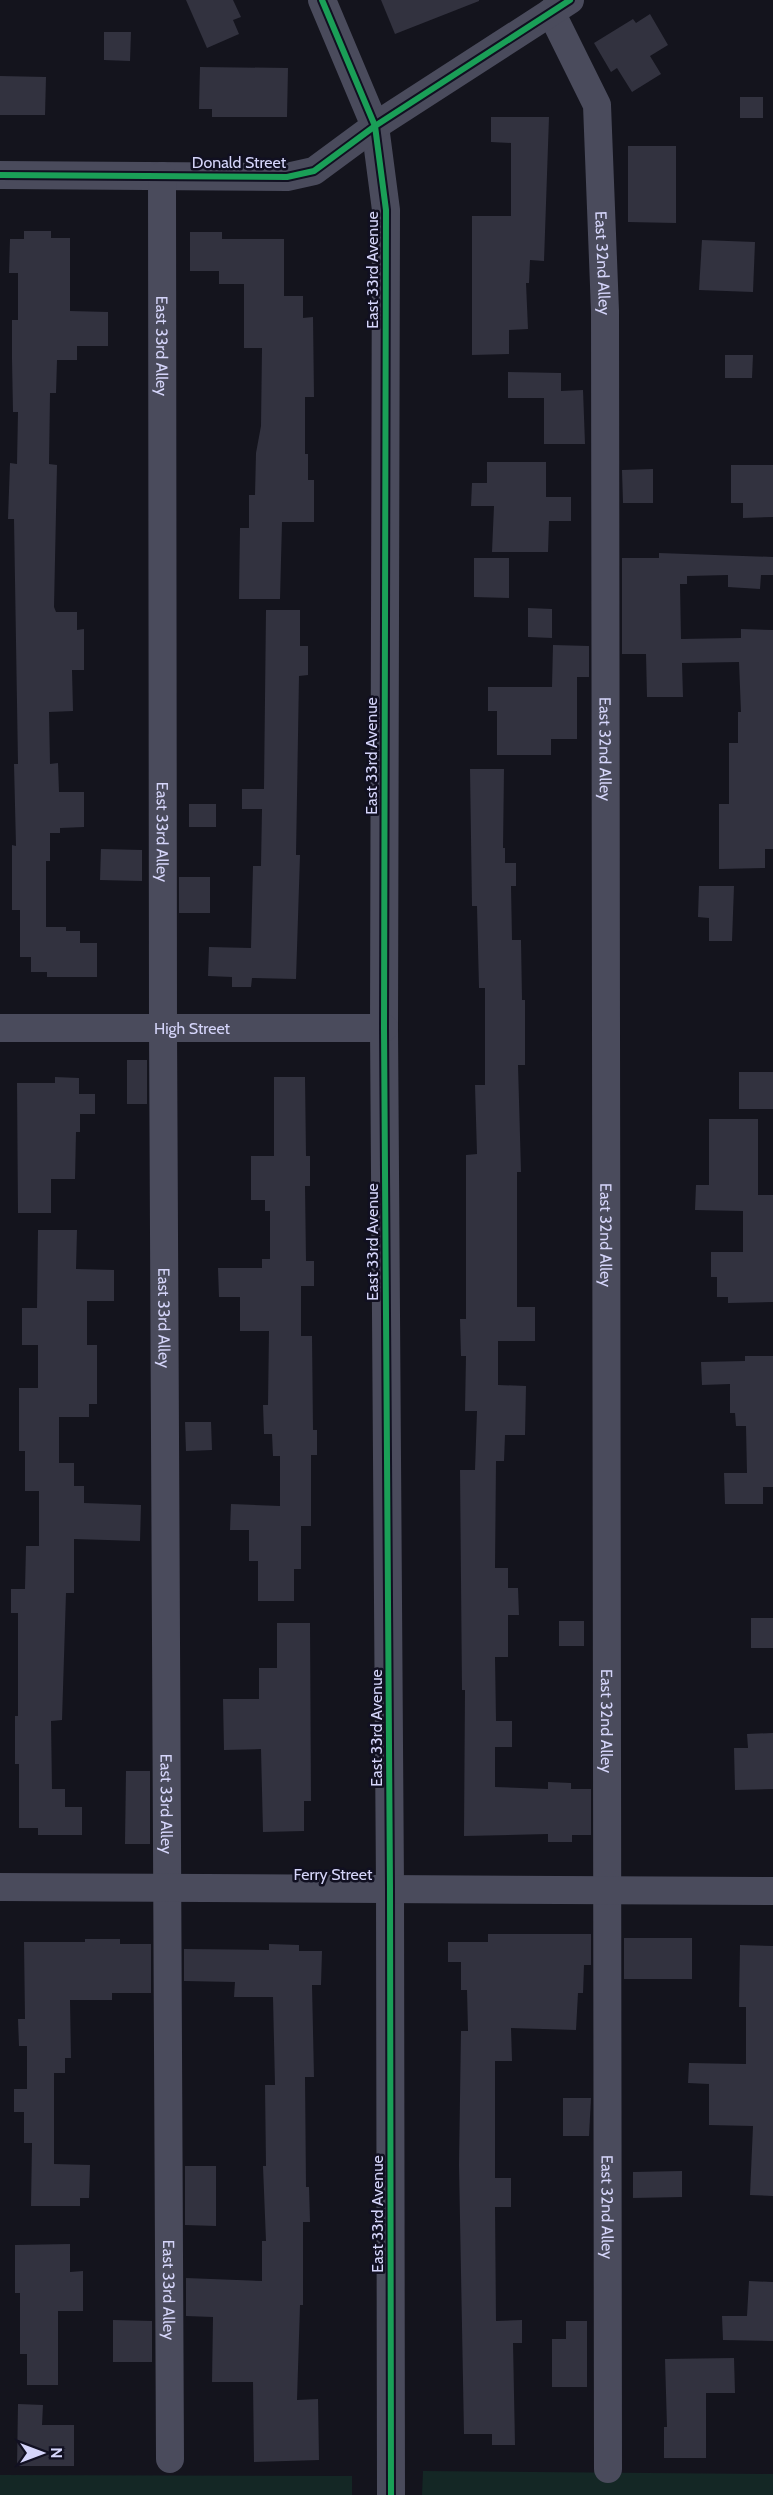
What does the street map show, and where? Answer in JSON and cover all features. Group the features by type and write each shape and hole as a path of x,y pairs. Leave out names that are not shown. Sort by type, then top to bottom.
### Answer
{"street":[{"name":"East 33rd Avenue","path":"322,0 375,126 386,222 384,1028 390,1888 391,2495"},
{"name":"Donald Street","path":"0,176 287,177 314,171 375,126 561,6"},
{"name":"East 32nd Alley","path":"561,6 597,105 605,311 608,2469"},
{"name":"East 33rd Alley","path":"162,176 166,1887 170,2459"},
{"name":"High Street","path":"0,1028 384,1028"},
{"name":"Ferry Street","path":"0,1887 773,1891"}],"green space":[{"path":"423,2471 773,2474 773,2495 422,2495"},
{"path":"0,2475 352,2476 352,2495 0,2495"}],"building":[{"path":"186,0 233,0 241,17 233,20 239,34 207,48"},
{"path":"381,0 479,0 479,1 395,34"},
{"path":"650,14 668,45 650,56 661,74 632,92 617,68 611,72 594,43 633,19 636,23"},
{"path":"104,32 131,32 130,61 104,60"},
{"path":"200,67 288,68 287,117 212,117 212,109 199,109"},
{"path":"0,76 46,77 45,115 0,115"},
{"path":"740,97 763,97 763,118 740,118"},
{"path":"491,117 549,117 544,261 530,260 529,283 526,283 528,329 509,330 509,354 472,355 472,216 511,216 511,143 491,142"},
{"path":"628,146 676,146 676,223 628,222"},
{"path":"24,231 51,231 51,238 70,238 70,311 108,312 108,346 77,346 77,360 57,360 56,393 50,393 49,464 57,465 54,607 56,612 77,612 77,630 84,629 84,670 72,670 73,711 49,712 50,764 58,763 59,792 84,792 84,827 60,828 60,833 50,833 50,861 46,861 46,927 66,927 66,931 80,931 80,943 97,943 97,977 47,977 47,972 31,972 31,957 20,957 20,910 12,910 12,845 16,846 14,764 18,764 14,519 8,519 10,463 17,464 18,412 13,412 12,320 18,320 18,273 9,273 10,239 24,239"},
{"path":"190,232 222,232 222,239 284,239 284,296 303,296 303,318 313,317 314,397 305,397 305,454 308,454 308,480 314,480 314,522 282,522 280,599 239,599 240,528 249,528 249,495 255,495 256,453 261,426 262,348 244,348 244,284 219,284 219,271 190,271"},
{"path":"702,240 755,242 753,292 699,290"},
{"path":"725,355 753,355 752,378 725,378"},
{"path":"508,372 561,373 561,391 583,390 585,444 544,444 544,398 508,398"},
{"path":"487,462 546,462 546,497 571,497 571,521 549,521 548,552 492,552 494,506 471,506 472,483 487,483"},
{"path":"731,465 773,465 773,517 743,518 743,503 731,503"},
{"path":"653,469 653,503 623,503 622,470"},
{"path":"659,553 773,557 773,575 761,575 760,589 728,587 728,575 687,576 687,584 680,584 681,639 741,638 741,629 773,630 773,849 765,849 765,868 719,869 719,804 729,804 729,743 738,743 738,712 741,712 739,662 682,663 683,697 647,697 646,654 622,654 622,558 659,558"},
{"path":"474,558 509,558 509,598 474,597"},
{"path":"528,608 552,609 552,638 528,637"},
{"path":"266,610 300,610 300,646 308,646 308,675 299,676 296,855 300,855 296,979 252,978 251,987 232,987 232,977 208,976 209,947 251,948 253,866 261,866 262,809 242,809 242,789 264,789"},
{"path":"553,645 589,646 589,677 577,677 577,739 551,739 551,755 497,755 497,711 488,711 488,687 552,687"},
{"path":"470,769 504,769 503,848 505,848 505,863 516,863 516,886 511,886 512,940 521,940 522,1000 525,1000 525,1065 518,1065 521,1172 517,1172 517,1307 535,1307 535,1341 498,1341 498,1385 526,1386 525,1435 505,1435 504,1461 496,1461 495,1568 508,1568 508,1588 518,1588 519,1615 508,1615 508,1657 495,1657 496,1721 512,1721 512,1747 495,1747 495,1787 548,1789 548,1782 571,1783 571,1789 591,1789 591,1835 572,1835 572,1842 548,1842 548,1834 464,1836 465,1690 462,1690 460,1470 475,1470 477,1411 465,1411 466,1356 461,1356 460,1319 466,1319 466,1155 477,1154 475,1085 485,1085 485,988 479,988 477,906 472,906"},
{"path":"189,804 216,804 216,827 189,827"},
{"path":"101,849 142,850 142,881 100,880"},
{"path":"179,877 210,877 210,913 179,913"},
{"path":"699,886 734,886 732,941 709,941 709,918 698,917"},
{"path":"127,1060 147,1060 147,1104 127,1104"},
{"path":"739,1072 773,1072 773,1109 739,1109"},
{"path":"55,1077 79,1078 79,1094 95,1094 95,1114 80,1114 80,1132 76,1132 75,1179 51,1179 51,1213 18,1213 17,1083 55,1083"},
{"path":"274,1077 305,1077 306,1156 310,1156 310,1186 305,1186 306,1261 314,1261 314,1286 301,1286 301,1336 312,1336 313,1430 317,1430 317,1455 311,1455 311,1526 301,1526 301,1569 294,1569 294,1601 258,1601 258,1561 249,1561 249,1530 230,1530 231,1504 280,1506 280,1456 273,1456 272,1434 264,1434 263,1405 268,1405 269,1331 240,1331 240,1297 219,1297 218,1268 262,1268 262,1259 270,1259 270,1211 265,1211 265,1200 251,1200 251,1156 274,1156"},
{"path":"709,1119 758,1119 758,1195 773,1195 773,1302 728,1303 728,1297 717,1297 717,1277 711,1277 711,1252 743,1252 743,1211 695,1210 696,1185 709,1185"},
{"path":"38,1230 77,1230 76,1269 114,1270 114,1301 87,1301 87,1345 97,1345 97,1404 89,1404 89,1417 59,1417 59,1463 74,1463 74,1486 84,1486 84,1503 141,1505 140,1541 74,1539 74,1593 66,1593 62,1720 51,1721 52,1789 65,1789 65,1807 82,1807 82,1835 38,1835 38,1828 19,1828 19,1764 15,1764 15,1716 18,1716 18,1613 11,1613 11,1589 25,1589 26,1546 39,1546 39,1491 25,1491 25,1451 19,1451 19,1388 38,1388 38,1345 22,1345 22,1308 37,1308"},
{"path":"745,1356 773,1356 773,1487 763,1487 763,1504 725,1504 724,1473 747,1473 746,1426 736,1426 735,1413 730,1413 730,1384 702,1385 701,1362 745,1361"},
{"path":"185,1422 211,1422 212,1450 186,1451"},
{"path":"751,1618 773,1618 773,1648 751,1648"},
{"path":"559,1621 584,1621 584,1646 559,1646"},
{"path":"277,1623 310,1623 311,1801 304,1801 304,1831 263,1832 261,1749 224,1750 223,1699 259,1699 259,1668 277,1668"},
{"path":"773,1733 773,1789 735,1790 734,1748 748,1748 747,1734"},
{"path":"126,1771 150,1771 150,1844 125,1844"},
{"path":"488,1934 591,1934 591,1965 584,1965 583,1993 578,1993 576,2030 511,2028 512,2061 495,2061 495,2178 511,2178 511,2207 495,2207 496,2321 522,2320 522,2343 513,2343 515,2445 492,2445 492,2434 464,2434 459,2165 461,2031 468,2031 467,1990 461,1990 461,1962 448,1962 448,1942 488,1942"},
{"path":"624,1938 692,1938 692,1979 624,1979"},
{"path":"85,1939 120,1939 120,1944 151,1944 151,1993 112,1993 112,2000 70,2000 71,2058 65,2058 65,2073 54,2073 54,2164 90,2165 89,2198 80,2198 80,2206 31,2206 32,2143 24,2143 24,2112 14,2112 14,2089 27,2089 27,2046 19,2046 18,2019 25,2019 24,1942 85,1942"},
{"path":"269,1944 299,1945 299,1951 322,1951 321,1985 312,1985 314,2077 305,2077 306,2187 309,2187 310,2222 303,2222 303,2305 300,2305 297,2400 318,2399 319,2460 254,2462 253,2382 212,2382 213,2317 186,2316 186,2278 262,2281 262,2241 266,2241 263,2166 266,2166 265,2085 275,2085 273,1997 234,1997 235,1982 184,1981 184,1949 269,1950"},
{"path":"740,1945 773,1946 773,2196 750,2195 753,2126 709,2125 709,2084 688,2083 689,2063 746,2064 746,2007 739,2007"},
{"path":"563,2098 591,2098 589,2136 563,2136"},
{"path":"185,2166 216,2166 216,2226 185,2225"},
{"path":"682,2171 682,2197 633,2198 633,2172"},
{"path":"70,2244 70,2272 83,2271 83,2311 58,2311 58,2385 27,2385 27,2354 20,2354 20,2293 15,2293 15,2245"},
{"path":"749,2281 773,2282 773,2341 723,2340 722,2316 747,2316"},
{"path":"113,2320 152,2321 152,2362 113,2362"},
{"path":"566,2321 587,2321 587,2387 552,2387 552,2339 566,2339"},
{"path":"734,2358 735,2393 706,2393 706,2458 664,2458 664,2427 667,2427 665,2359"},
{"path":"18,2404 43,2405 42,2425 74,2425 74,2466 17,2466"}],"cycle path":[{"path":"322,0 375,126 386,210 384,1028 390,1888 391,2495"},
{"path":"0,175 287,177 314,171 375,126 570,0"}]}
